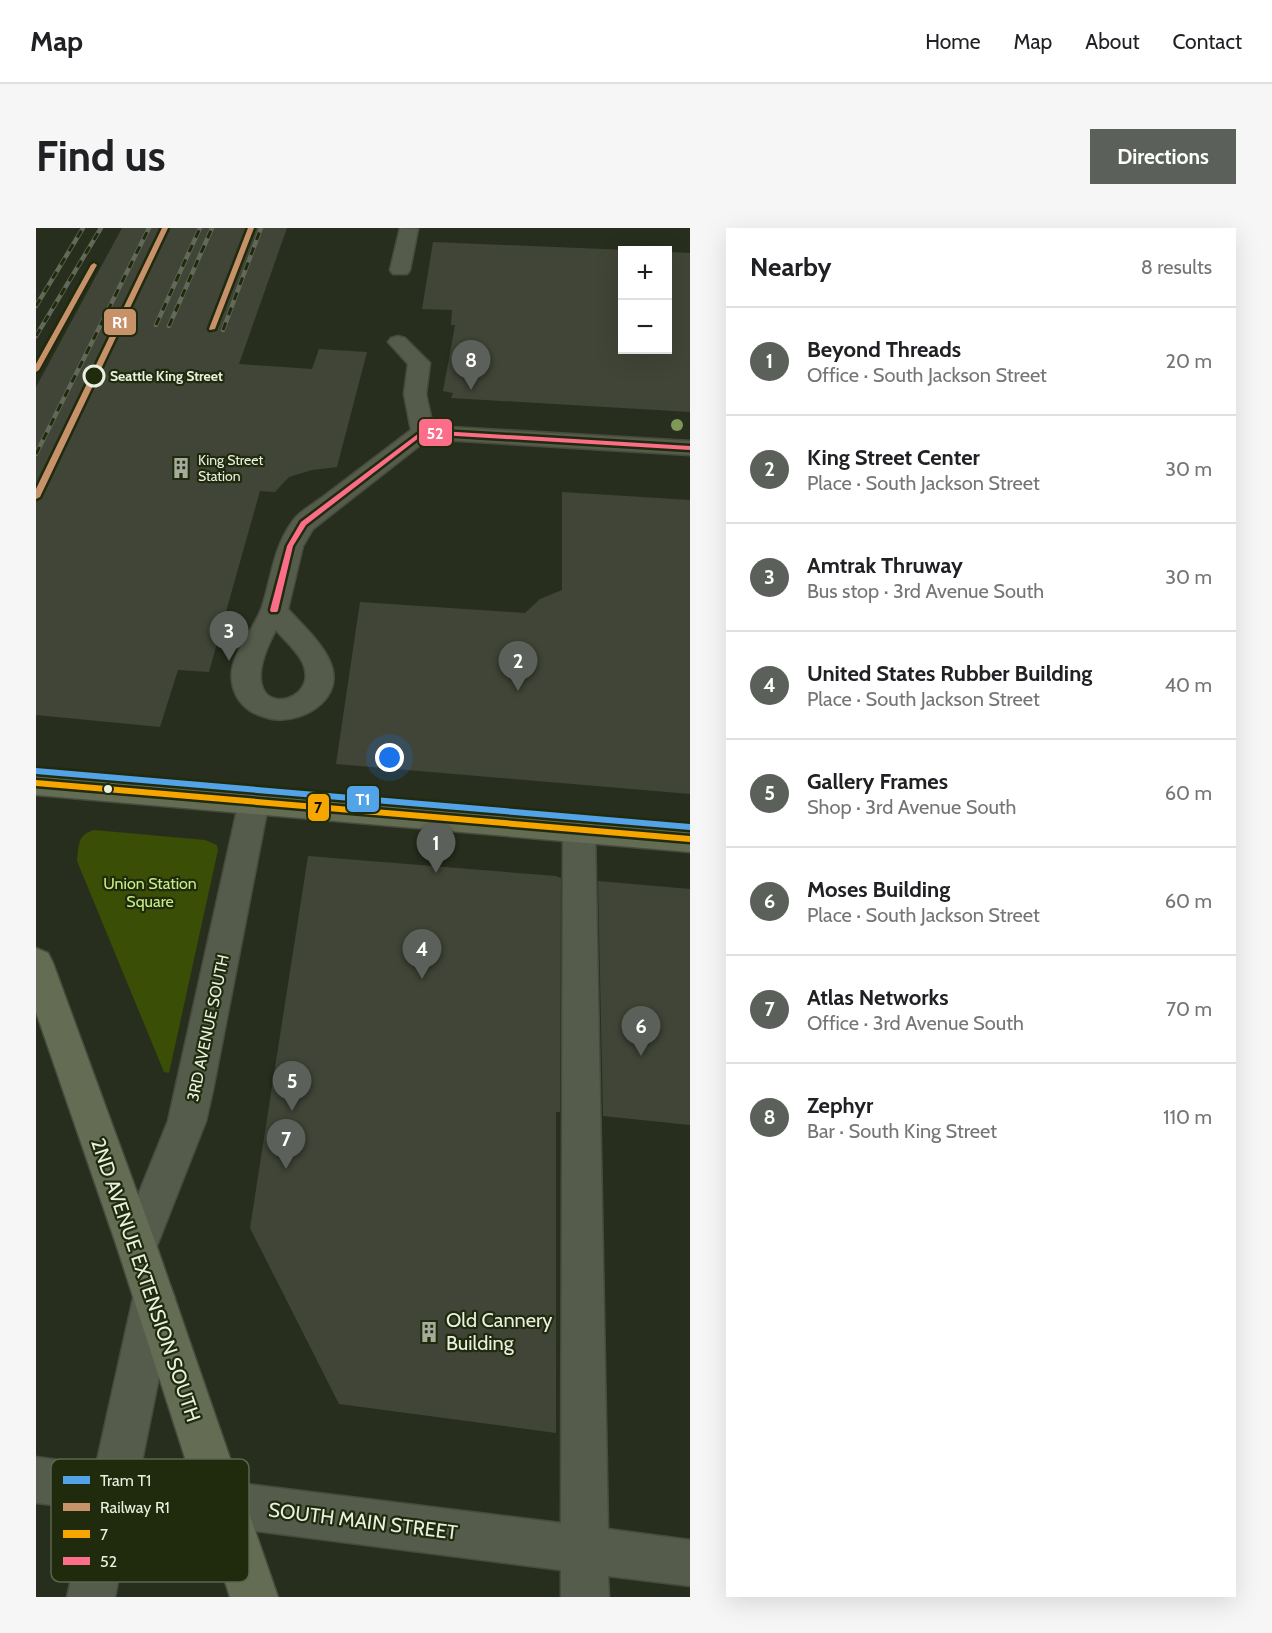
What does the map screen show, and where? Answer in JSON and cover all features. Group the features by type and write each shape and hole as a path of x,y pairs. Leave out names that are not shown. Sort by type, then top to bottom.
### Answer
{"main road":[{"path":"36,783 690,839"},
{"name":"2ND AVENUE EXTENSION SOUTH","path":"36,963 137,1247 207,1459"},
{"name":"2ND AVENUE EXTENSION SOUTH","path":"249,1582 254,1597"}],"street":[{"path":"400,270 409,229"},
{"path":"398,342 419,363 415,394 423,432"},
{"path":"274,610 290,546 303,524 423,432 690,448"},
{"name":"3RD AVENUE SOUTH","path":"137,1247 190,1111 254,801"},
{"path":"579,829 585,1597"},
{"path":"120,1459 154,1298"},
{"name":"SOUTH MAIN STREET","path":"36,1480 51,1482"},
{"name":"SOUTH MAIN STREET","path":"249,1507 690,1563"},
{"path":"91,1597 94,1582"}],"green space":[{"name":"Union Station Square","path":"94,830 205,840 217,845 218,850 169,1073 164,1072 77,861 82,838"}],"building":[{"path":"122,228 287,228 239,364 312,369 319,349 367,352 337,467 312,470 289,477 275,492 260,491 209,672 178,670 160,727 36,715 36,387"},
{"path":"433,242 618,250 618,354 672,354 672,252 690,253 690,412 451,398 453,393 443,391 455,325 451,325 452,310 422,309"},
{"path":"562,492 690,500 690,794 336,764 360,602 525,613 540,599 562,590"},
{"path":"308,856 561,878 560,1112 556,1112 556,1433 339,1404 250,1228"},
{"path":"598,881 690,889 690,1125 603,1116"}],"railway":[{"path":"36,306 83,228"},
{"path":"36,336 101,228"},
{"path":"36,454 149,228"},
{"path":"156,325 200,228"},
{"path":"169,326 212,228"},
{"path":"212,329 251,228"},
{"path":"223,330 261,228"}],"tram line":[{"name":"T1","path":"36,771 690,827"}],"rail line":[{"name":"R1","path":"36,497 165,228"},
{"name":"R1","path":"212,329 251,228"},
{"name":"R1","path":"36,370 94,265"}],"transit line":[{"name":"52","path":"274,610 290,546 303,524 423,432 690,448"},
{"name":"7","path":"36,783 690,839"}],"place":[{"name":"Seattle King Street","path":"94,376"},
{"name":"Zephyr","path":"471,390"},
{"name":"King Street Station","path":"181,468"},
{"name":"Amtrak Thruway","path":"229,661"},
{"name":"King Street Center","path":"518,691"},
{"name":"Beyond Threads","path":"436,873"},
{"name":"United States Rubber Building","path":"422,979"},
{"name":"Moses Building","path":"641,1056"},
{"name":"Gallery Frames","path":"292,1111"},
{"name":"Atlas Networks","path":"286,1169"},
{"name":"Old Cannery Building","path":"429,1332"}]}
